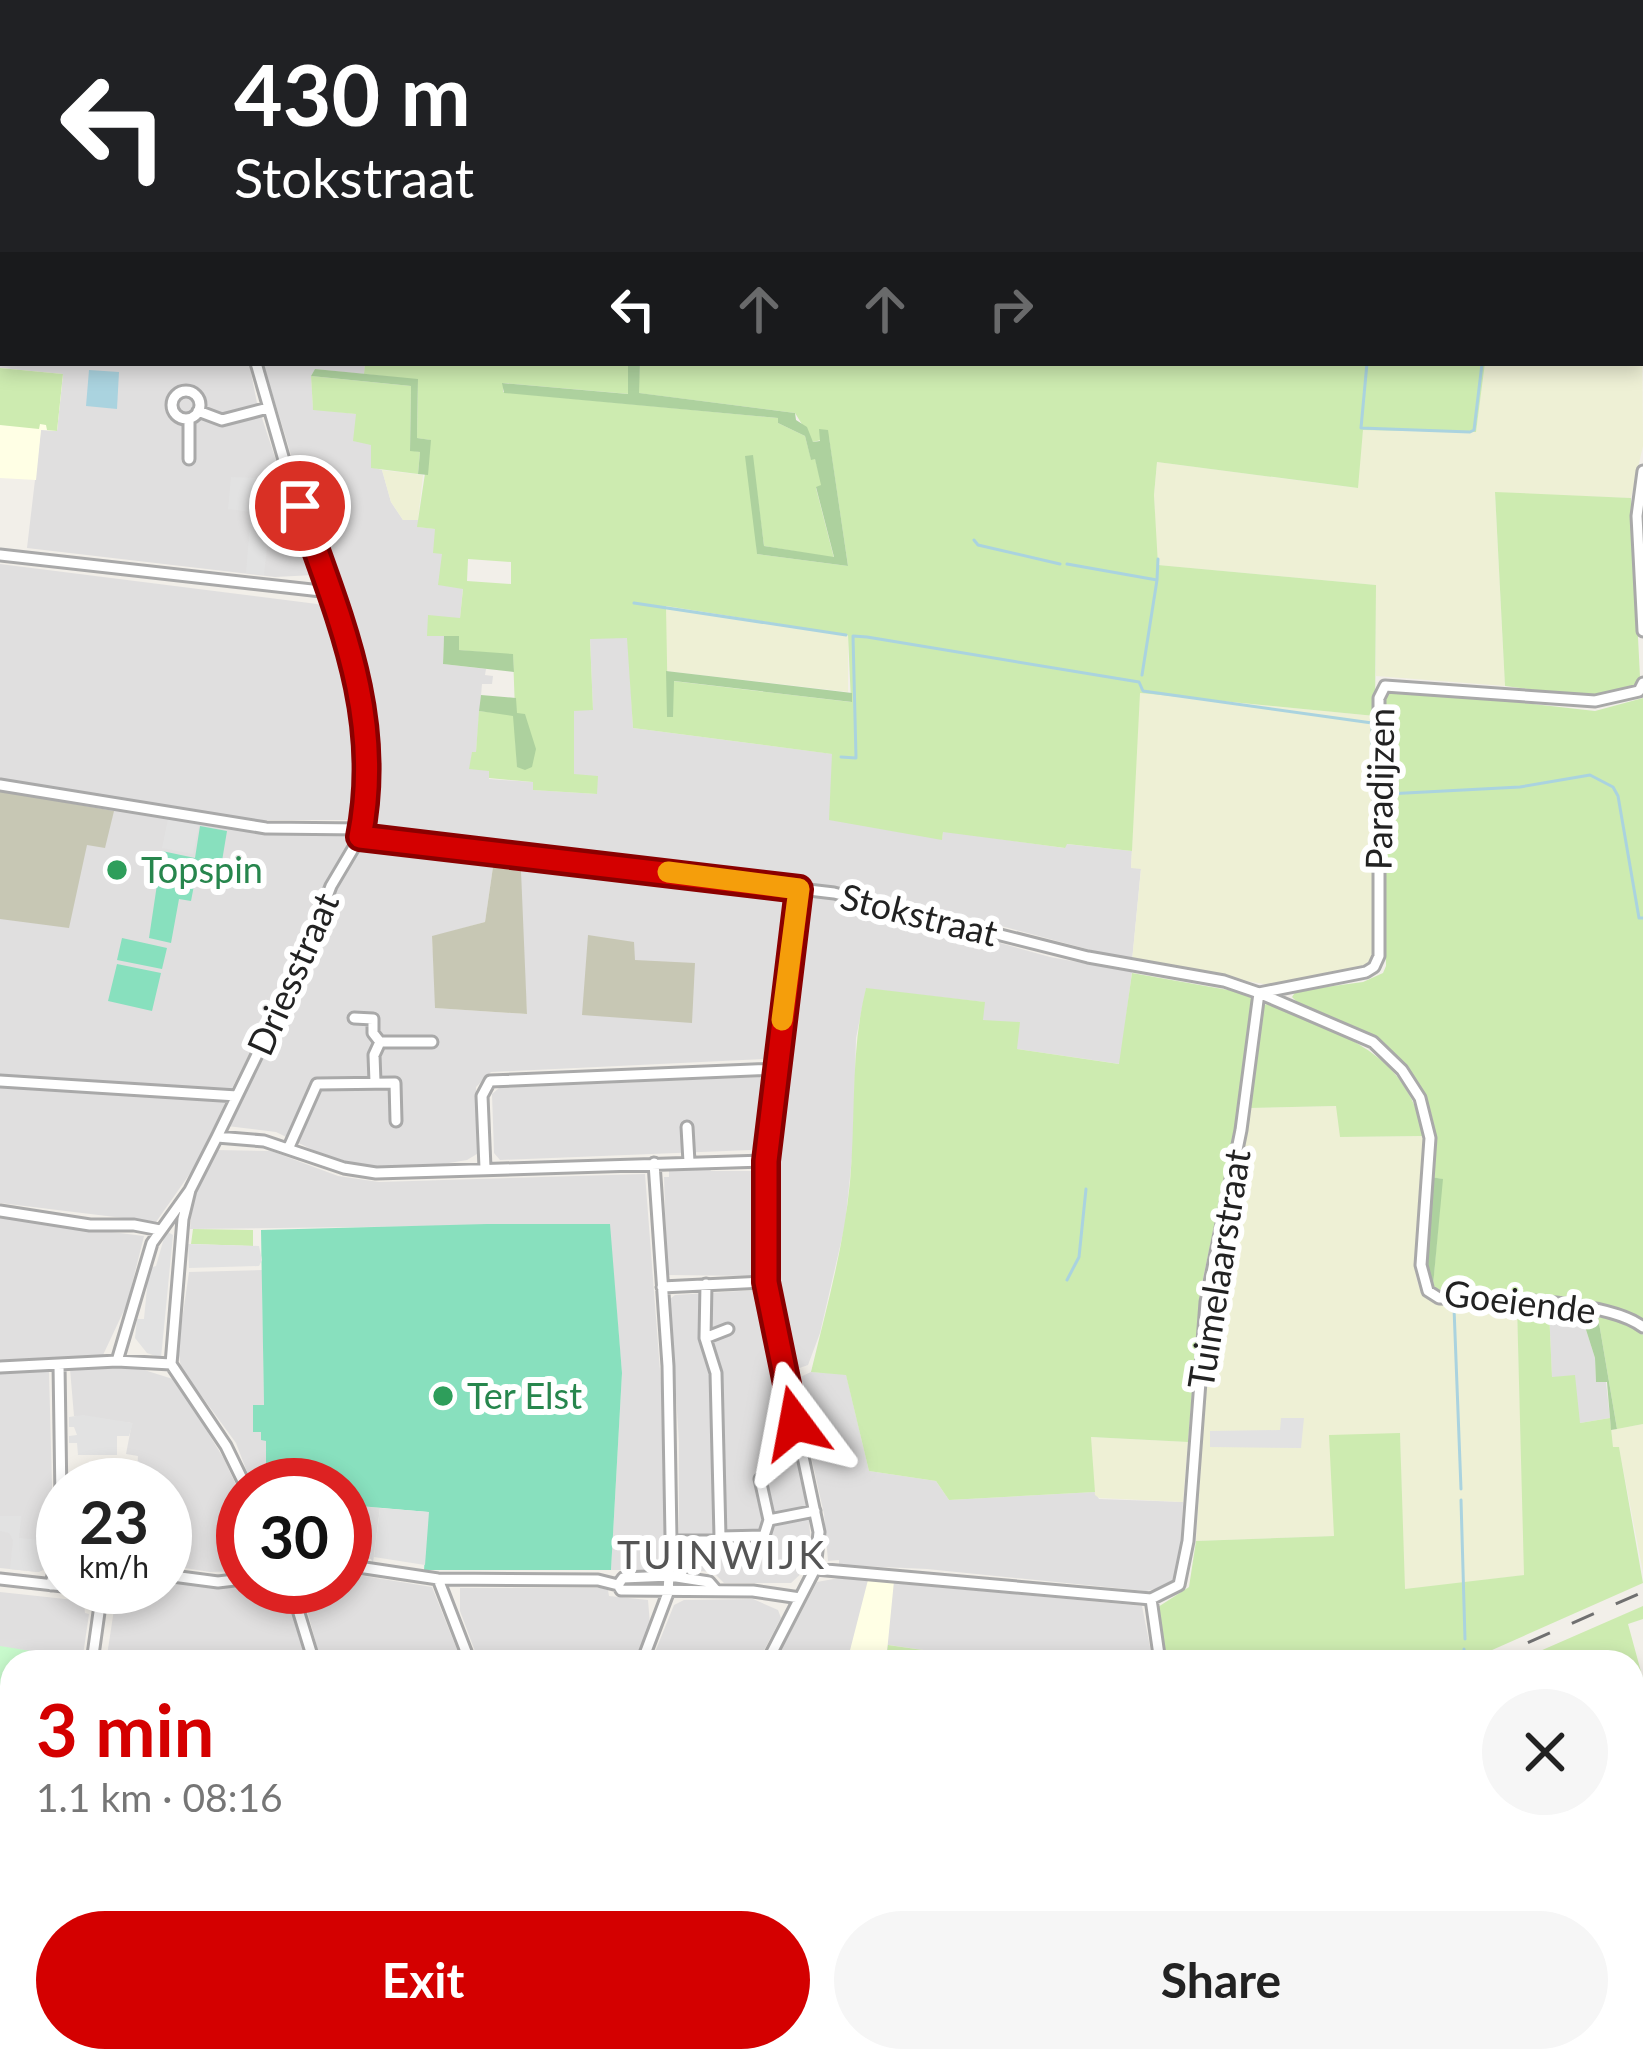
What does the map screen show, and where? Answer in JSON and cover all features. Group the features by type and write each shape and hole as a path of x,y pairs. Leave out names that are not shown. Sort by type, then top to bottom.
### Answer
{"street":[{"name":"Driesstraat","path":"117,1361 137,1287 160,1230 190,1190 217,1137 304,958 331,886 361,833 366,796 360,687 353,654 257,366"},
{"path":"189,459 194,415 223,420 268,407"},
{"path":"1643,471 1637,516 1643,631"},
{"path":"0,554 330,592"},
{"name":"Paradijzen","path":"1259,993 1366,973 1379,956 1379,698 1385,686 1594,701 1640,691 1643,683"},
{"name":"Stokstraat","path":"0,785 266,828 319,825 860,898 1088,956 1259,993"},
{"path":"773,1650 815,1569 819,1532 766,1282 766,1161 799,889"},
{"name":"Goeiende","path":"1259,993 1373,1042 1402,1070 1420,1098 1430,1138 1420,1264 1428,1292 1439,1298 1520,1300 1592,1310 1643,1327"},
{"name":"Tuimelaarstraat","path":"1151,1599 1179,1585 1183,1572 1207,1302 1241,1130 1259,993"},
{"path":"354,1018 373,1019 373,1033 380,1042"},
{"path":"380,1042 432,1042"},
{"path":"375,1082 374,1055 380,1042"},
{"path":"485,1168 482,1096 490,1081 775,1069"},
{"path":"0,1081 237,1096"},
{"path":"289,1147 317,1084 395,1083 396,1121"},
{"path":"687,1127 689,1162"},
{"path":"217,1137 289,1147 344,1168 376,1173 766,1161"},
{"path":"647,1650 670,1576 671,1448 654,1163"},
{"path":"190,1190 171,1364 232,1458"},
{"path":"0,1211 90,1225 160,1230 169,1224 183,1225"},
{"path":"662,1287 766,1282"},
{"path":"706,1284 705,1338 716,1373 720,1537"},
{"path":"705,1338 728,1329"},
{"path":"0,1367 117,1361 171,1364"},
{"path":"59,1365 61,1458"},
{"path":"670,1540 764,1536 769,1520 760,1479"},
{"path":"769,1520 815,1511"},
{"path":"372,1569 438,1579 598,1580 618,1585 620,1590 668,1593 715,1589"},
{"path":"815,1569 1151,1599 1158,1650"},
{"path":"618,1585 623,1578 670,1576 709,1582 715,1589 800,1598"},
{"path":"0,1579 36,1583"},
{"path":"438,1579 465,1650"},
{"path":"94,1650 99,1614"},
{"path":"299,1614 310,1650"}],"shaded area":[{"path":"250,366 257,403 314,575 275,577 27,548 41,429 57,430 63,375 0,368"},
{"path":"264,366 365,366 364,374 315,369 311,376 313,409 356,414 372,445 371,467 382,470 391,502 403,520 418,520 418,527 436,529 434,553 442,553 463,588 460,618 427,636 444,636 443,664 486,669 485,675 493,676 492,684 482,684 476,752 489,779 533,782 534,790 597,794 574,774 574,710 593,710 590,638 628,638 633,728 833,754 942,839 943,831 1064,848 1066,844 1132,851 1131,867 1141,868 1132,961 892,897 788,882 791,897 766,1059 491,1072 476,1087 477,1154 443,1164 352,1163 276,1132 227,1126 313,956 340,880 372,834 373,738 365,672","holes":["493,867 519,881 527,1014 436,1008 432,937 485,922"]},
{"path":"1485,366 1642,366 1643,446 1631,498 1495,493 1505,686 1376,676 1376,585 1157,565 1157,462 1357,488 1363,429 1476,432"},
{"path":"0,368 63,374 57,431 41,430 36,480 0,478"},
{"path":"382,470 423,475 418,520 403,520 391,502"},
{"path":"231,477 281,479 293,512 270,520 264,575 246,573 251,512 228,509"},
{"path":"0,564 325,605 341,636 356,717 356,753 361,763 357,820 248,820 0,780"},
{"path":"665,606 848,635 848,692 666,671"},
{"path":"1139,693 1375,716 1374,947 1373,958 1365,965 1264,984 1132,961 1141,869 1131,868"},
{"path":"0,791 266,835 354,833 324,886 294,966 231,1090 0,1076"},
{"path":"0,791 114,811 105,848 87,845 69,928 0,919"},
{"path":"168,819 199,825 193,854 162,848"},
{"path":"493,867 521,871 527,1014 435,1008 432,936 485,922"},
{"path":"814,897 855,902 1050,957 1132,972 1120,1064 1017,1049 982,1020 984,1002 866,989 856,1038 845,1225 820,1333 808,1365 791,1371 778,1301 773,1171 806,901"},
{"path":"588,935 634,942 635,960 695,963 692,1023 582,1015"},
{"path":"760,1077 764,1082 757,1144 751,1150 500,1160 494,1153 492,1094 499,1088"},
{"path":"0,1087 225,1103 196,1165 156,1222 0,1203"},
{"path":"1337,1106 1341,1137 1424,1136 1416,1237 1421,1293 1434,1302 1517,1306 1525,1575 1404,1590 1400,1434 1334,1536 1196,1541 1211,1308 1249,1108"},
{"path":"215,1150 271,1151 338,1176 379,1182 645,1174 661,1383 664,1535 658,1570 611,1570 622,1373 609,1224 190,1229 193,1198"},
{"path":"669,1170 758,1171 759,1268 754,1269 754,1276 667,1275 664,1177 669,1177"},
{"path":"0,1218 144,1236 127,1304 103,1355 0,1361"},
{"path":"166,1231 173,1235 161,1358 147,1353 135,1338 137,1319 144,1319 149,1268 156,1266"},
{"path":"188,1244 259,1246 262,1260 259,1266 189,1268"},
{"path":"262,1270 264,1406 254,1432 261,1432 267,1441 270,1458 242,1458 236,1443 181,1368 178,1349 189,1272"},
{"path":"757,1290 762,1295 808,1511 811,1543 805,1570 791,1583 724,1583 713,1572 685,1570 679,1564 679,1442 670,1299"},
{"path":"1549,1310 1581,1314 1595,1358 1596,1382 1606,1382 1610,1418 1580,1423 1552,1378"},
{"path":"138,1368 176,1380 223,1458 216,1458 216,1572 192,1569 192,1458 126,1454 132,1423 74,1416 70,1369"},
{"path":"0,1372 49,1372 51,1458 36,1458 36,1572 0,1568"},
{"path":"811,1372 846,1374 869,1471 936,1481 949,1500 1095,1492 1099,1499 1183,1502 1175,1585 1146,1591 828,1561 824,1514 794,1380"},
{"path":"69,1417 133,1423 129,1436 117,1436 117,1455 78,1455 77,1443 69,1443 69,1436 77,1435 69,1427"},
{"path":"1281,1418 1304,1418 1301,1448 1210,1447 1210,1431 1280,1430"},
{"path":"1643,1424 1643,1572 1619,1448 1613,1448 1611,1430"},
{"path":"1090,1437 1188,1442 1183,1502 1099,1498"},
{"path":"372,1507 380,1508 372,1561"},
{"path":"380,1508 429,1512 425,1565 374,1557"},
{"path":"0,1516 21,1516 19,1538 36,1540 36,1572 10,1569 13,1540 0,1531"},
{"path":"372,1577 432,1587 457,1650 318,1650 308,1614 372,1614"},
{"path":"839,1578 1142,1606 1151,1650 923,1650 889,1645 888,1650 781,1650 817,1582"},
{"path":"868,1580 894,1581 887,1650 850,1650"},
{"path":"192,1585 216,1588 216,1614 292,1614 303,1650 108,1650 113,1614 192,1614"},
{"path":"460,1588 601,1588 609,1596 648,1600 650,1624 640,1650 475,1650 460,1611"},
{"path":"0,1592 36,1596 36,1614 89,1614 84,1650 0,1650"},
{"path":"753,1599 778,1610 781,1618 764,1650 656,1650 674,1605 684,1600"}],"green space":[{"path":"365,366 628,366 629,394 503,383 503,392 778,418 778,423 805,436 811,459 815,458 822,485 816,488 834,558 764,546 752,455 757,554 848,566 829,438 813,442 795,413 638,393 640,366 1485,366 1476,432 1363,430 1358,488 1157,462 1158,565 1376,585 1375,716 1140,693 1132,851 1067,844 1065,848 943,832 942,840 829,820 832,754 633,728 627,638 590,639 593,710 574,711 574,774 598,776 597,794 533,790 533,782 489,778 489,771 469,769 472,752 476,752 479,711 514,715 517,766 513,655 458,650 458,636 427,636 428,615 460,618 463,589 438,585 442,554 433,553 435,529 417,527 430,440 417,438 418,380 364,374","holes":["468,559 511,562 511,584 467,581","666,606 848,635 851,702 673,681 668,717"]},
{"path":"628,366 640,366 639,393 795,413 813,442 820,441 819,429 828,430 848,566 757,554 745,456 753,455 764,546 834,557 816,487 821,485 815,459 811,460 805,436 778,423 778,418 504,393 502,383 628,394"},
{"path":"0,368 63,374 57,431 40,424 39,429 0,425"},
{"path":"315,369 418,379 417,438 431,440 428,475 418,474 420,452 410,451 411,386 311,376"},
{"path":"311,376 411,386 410,450 420,452 418,474 371,468 371,445 353,441 356,414 313,410"},
{"path":"1495,492 1631,498 1640,677 1634,688 1584,696 1505,686"},
{"path":"444,636 459,636 459,650 513,654 514,672 443,664"},
{"path":"666,671 852,693 852,702 674,681 673,717 667,717"},
{"path":"1393,688 1595,711 1643,698 1643,1322 1569,1299 1437,1292 1433,1286 1442,1179 1431,1177 1434,1128 1422,1090 1403,1063 1378,1042 1292,997 1296,991 1363,982 1383,973 1386,966 1384,700"},
{"path":"481,695 516,698 517,713 525,714 536,749 532,767 517,767 513,716 479,711"},
{"path":"200,826 227,831 222,861 198,858 226,865 224,880 196,875 191,901 179,899 171,943 149,938 162,851 195,858"},
{"path":"122,938 167,948 162,969 117,960"},
{"path":"117,964 161,973 152,1011 108,1001"},
{"path":"1132,973 1245,993 1254,1001 1240,1103 1200,1293 1188,1442 1091,1437 1095,1492 949,1500 936,1481 869,1471 846,1375 811,1372 847,1206 855,1060 866,988 985,1002 983,1020 1020,1022 1017,1049 1119,1064"},
{"path":"1268,1004 1344,1036 1386,1064 1415,1107 1424,1136 1340,1137 1336,1106 1249,1108 1260,1015"},
{"path":"1431,1177 1443,1179 1433,1286 1437,1292 1428,1287 1425,1277"},
{"name":"Ter Elst","path":"610,1224 622,1373 611,1570 424,1570 428,1512 372,1507 372,1458 266,1458 266,1441 261,1440 261,1432 253,1432 253,1405 264,1405 261,1230"},
{"path":"193,1229 253,1230 253,1246 191,1244"},
{"path":"1517,1306 1549,1310 1552,1377 1575,1375 1580,1423 1610,1418 1643,1583 1492,1650 1165,1650 1158,1607 1189,1587 1196,1541 1334,1536 1329,1435 1400,1433 1405,1589 1524,1575"},
{"path":"1581,1314 1598,1317 1617,1429 1611,1430 1607,1382 1596,1382 1595,1358"},
{"path":"1598,1317 1620,1321 1643,1335 1643,1424 1617,1429"},
{"path":"1643,1606 1643,1619 1628,1624 1635,1650 1542,1650"}],"water":[{"path":"89,370 119,372 117,409 86,406"}],"waterway":[{"path":"1367,366 1361,428 1470,432 1482,366"},
{"path":"974,540 978,545 1060,564"},
{"path":"1157,580 1158,559"},
{"path":"1067,564 1157,580 1142,675"},
{"path":"634,603 846,635"},
{"path":"841,757 856,758 853,636 867,637 1139,682 1143,691 1372,723 1372,795"},
{"path":"1387,794 1520,787 1590,775 1613,787 1618,796 1639,918 1643,918"},
{"path":"1067,1280 1079,1257 1086,1189"},
{"path":"1454,1308 1461,1489"},
{"path":"1461,1500 1465,1639"}],"railway":[{"path":"1511,1650 1643,1592"}],"slow traffic":[{"path":"668,872 799,889 782,1020"}],"place":[{"name":"Topspin","path":"117,870"},
{"name":"Ter Elst","path":"443,1396"}],"district":[{"name":"TUINWIJK","path":"722,1555"}],"route":[{"path":"300,506 353,654 360,687 366,796 360,837 799,889 766,1161 766,1282 795,1423"}]}
